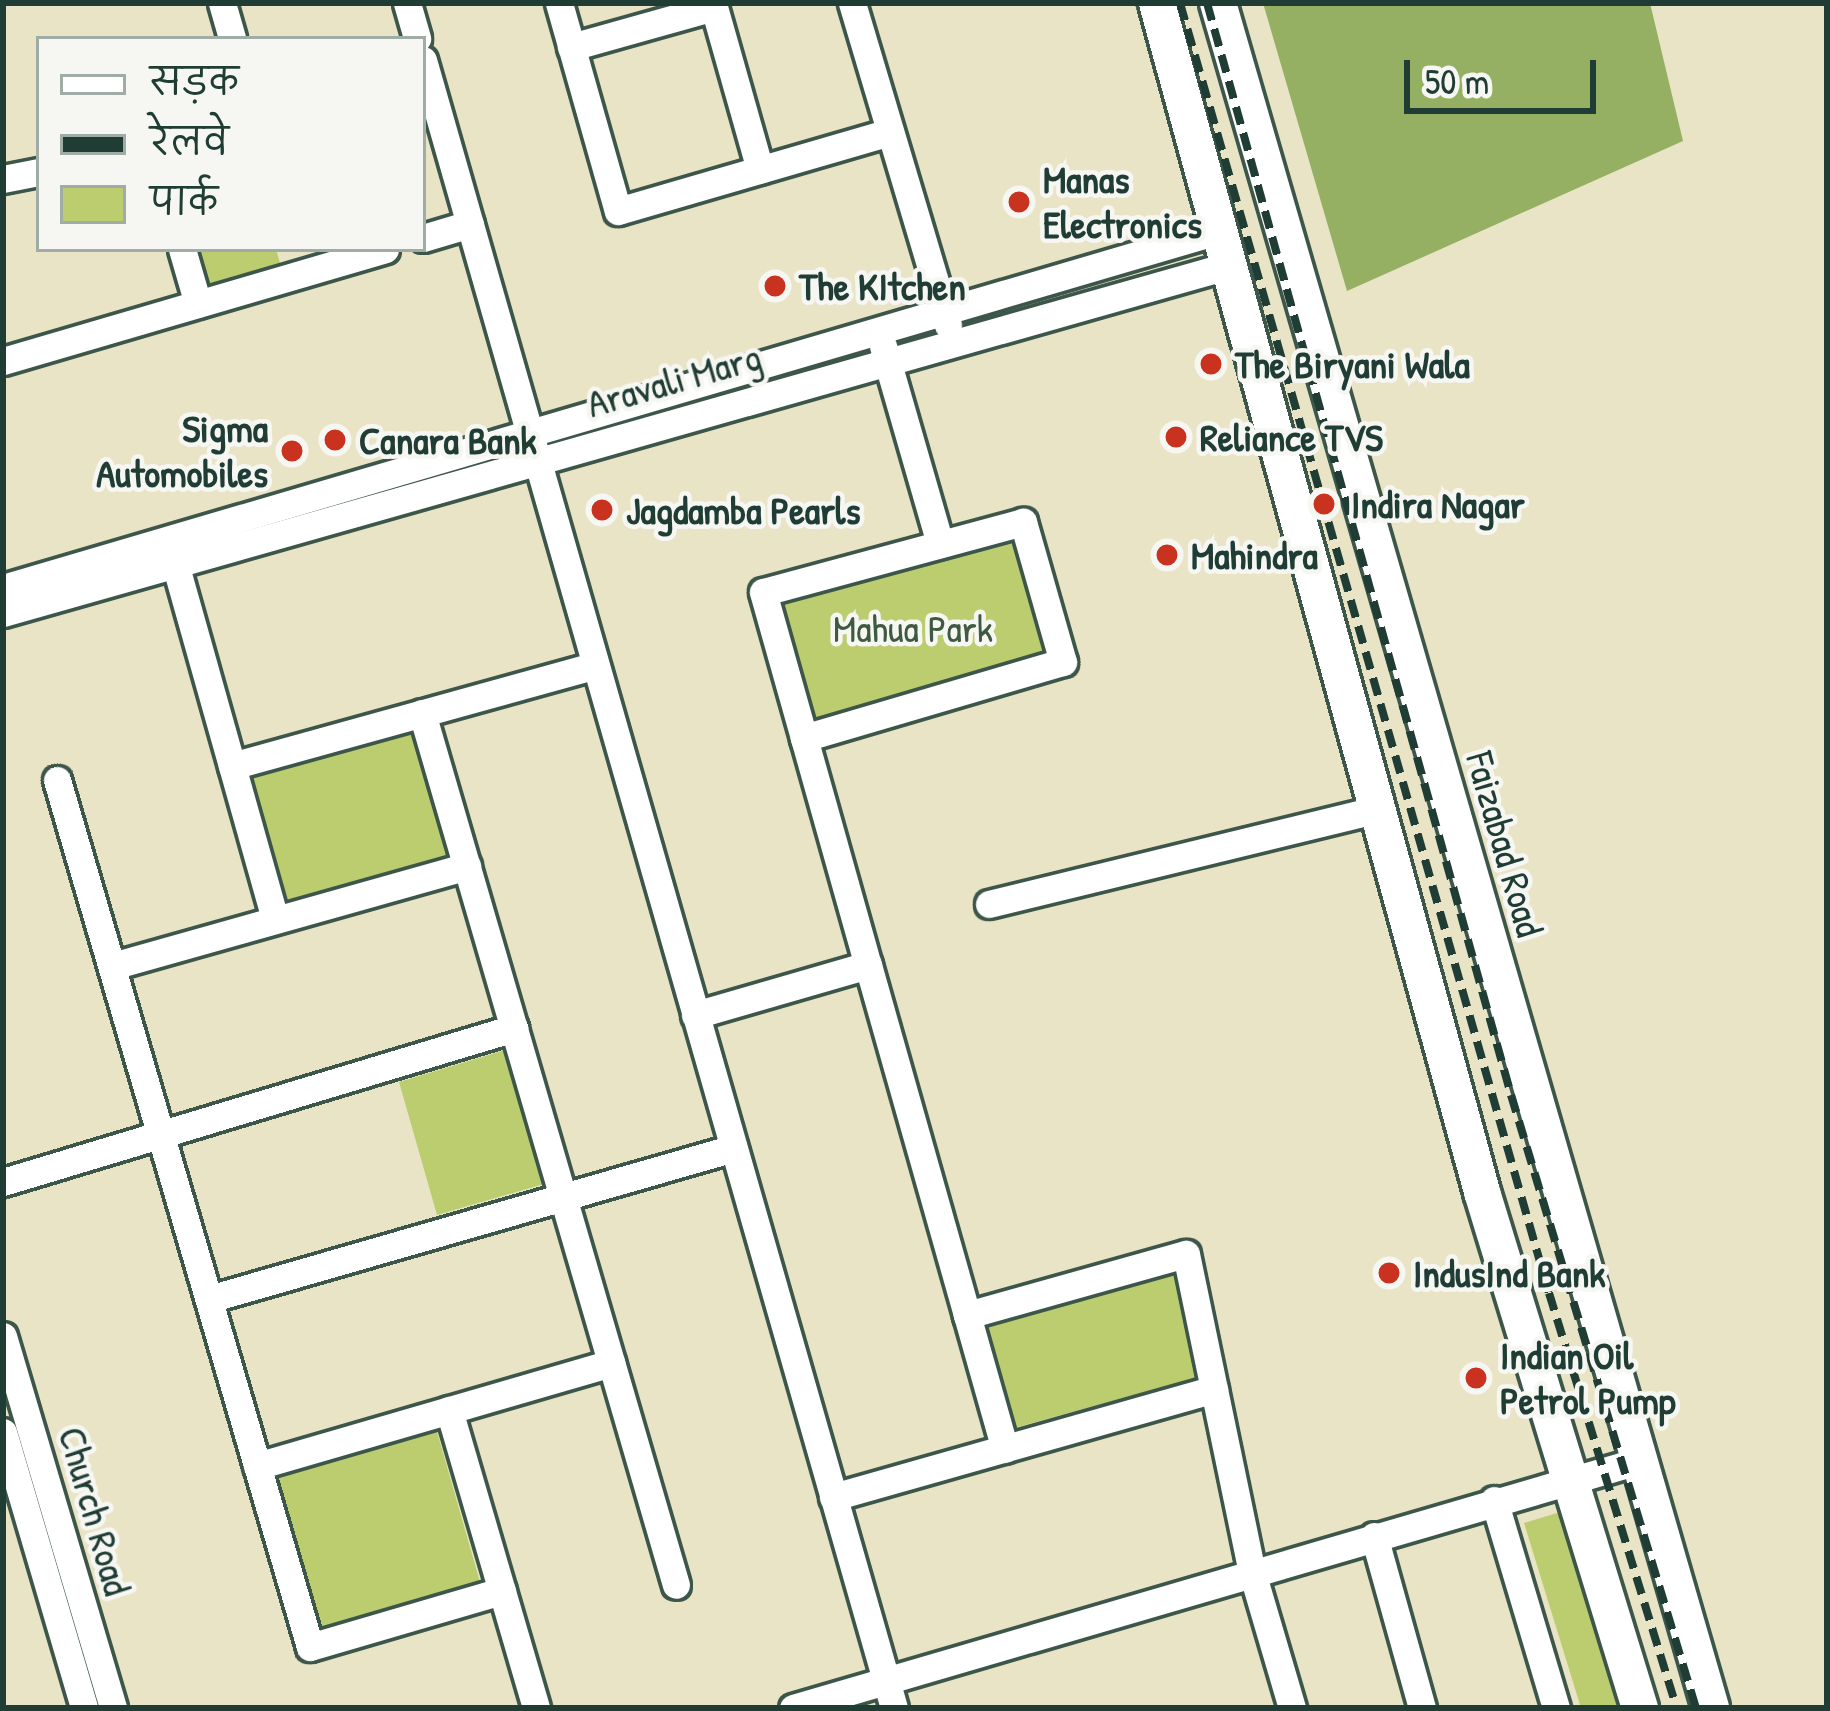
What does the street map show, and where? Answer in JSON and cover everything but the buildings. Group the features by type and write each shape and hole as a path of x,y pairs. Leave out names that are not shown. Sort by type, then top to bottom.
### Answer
{"main road":[{"path":"1157,3 1569,1481 1640,1708"},
{"name":"Faizabad Road","path":"1218,3 1711,1708"}],"street":[{"path":"222,3 231,36"},
{"path":"406,3 416,36"},
{"path":"559,3 618,211 890,132"},
{"path":"852,3 952,341"},
{"path":"572,47 714,7 760,170"},
{"path":"426,70 890,1694"},
{"path":"3,178 36,172"},
{"path":"426,237 470,224"},
{"name":"Aravali Marg","path":"533,447 943,311 1226,248"},
{"name":"Aravali Marg","path":"3,613 171,552 533,447 952,341 1226,248"},
{"path":"183,252 198,304"},
{"path":"3,361 198,304 297,261 363,252"},
{"path":"878,330 940,544"},
{"path":"804,738 1063,662 1023,522 763,592 804,738 868,965 967,1315 1004,1449"},
{"path":"171,552 275,920"},
{"name":"Aravali Marg","path":"3,588 171,552"},
{"path":"232,766 596,664"},
{"path":"422,713 676,1585"},
{"path":"57,780 310,1647 502,1591"},
{"path":"989,904 1380,809"},
{"path":"112,966 466,866"},
{"path":"695,1015 868,965"},
{"path":"3,1182 514,1028"},
{"path":"208,1299 734,1148"},
{"path":"967,1315 1186,1254 1252,1572 1292,1708"},
{"name":"Church Road","path":"3,1336 113,1708"},
{"path":"257,1466 611,1363"},
{"path":"833,1497 1214,1389"},
{"path":"449,1410 536,1708"},
{"name":"Church Road","path":"3,1432 84,1708"},
{"path":"793,1708 890,1694 1252,1572 1638,1461"},
{"path":"1494,1500 1556,1708"},
{"path":"1373,1536 1422,1708"}],"green space":[{"path":"1263,3 1650,3 1683,141 1347,291"},
{"path":"196,252 277,252 282,270 207,291"},
{"name":"Mahua Park","path":"1015,535 1048,653 811,721 777,603"},
{"path":"416,732 450,857 281,903 247,778"},
{"path":"505,1050 544,1184 437,1215 399,1082"},
{"path":"1175,1271 1199,1377 1011,1429 984,1325"},
{"path":"436,1428 480,1582 318,1629 273,1476"},
{"path":"1580,1506 1642,1708 1581,1708 1524,1523"}],"railway":[{"path":"1180,3 1549,1293 1677,1708"},
{"path":"1207,3 1511,1095 1696,1708"}],"place":[{"name":"Manas Electronics","path":"1019,202"},
{"name":"The KItchen","path":"775,286"},
{"name":"The Biryani Wala","path":"1211,364"},
{"name":"Reliance TVS","path":"1176,437"},
{"name":"Canara Bank","path":"335,440"},
{"name":"Sigma Automobiles","path":"292,451"},
{"name":"Indira Nagar","path":"1324,504"},
{"name":"Jagdamba Pearls","path":"602,510"},
{"name":"Mahindra","path":"1167,555"},
{"name":"IndusInd Bank","path":"1389,1273"},
{"name":"Indian Oil Petrol Pump","path":"1476,1378"}]}
